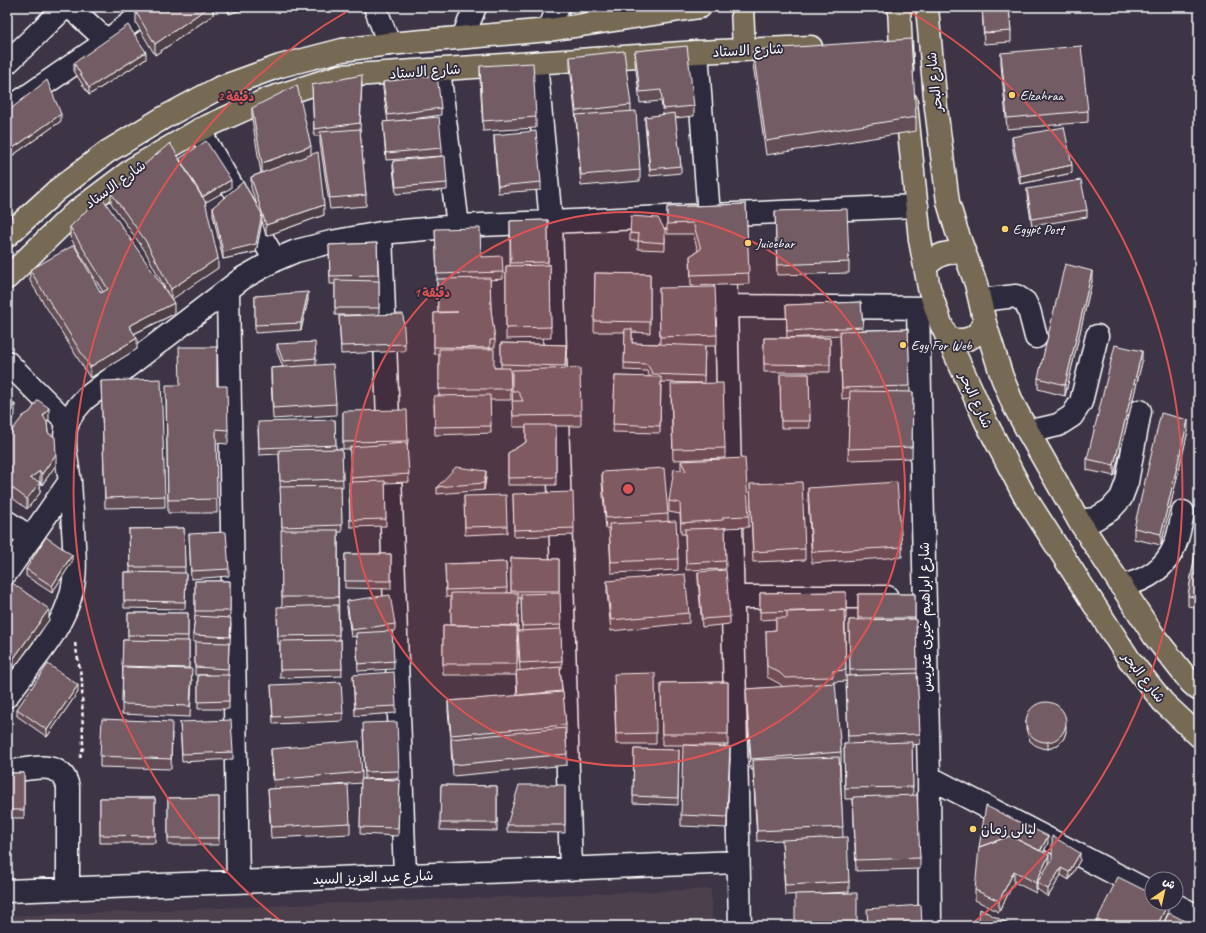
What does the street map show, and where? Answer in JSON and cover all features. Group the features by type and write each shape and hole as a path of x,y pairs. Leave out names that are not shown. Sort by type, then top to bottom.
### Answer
{"main road":[{"name":"شارع الاستاد","path":"7,236 56,191 108,152 163,118 219,88 280,66 342,50 389,44 549,30 700,7"},
{"path":"742,7 744,50"},
{"name":"شارع البحر","path":"899,7 901,61 915,180 916,206 925,267 927,308 947,338 1004,459 1024,495 1054,543 1129,659 1163,702 1199,736"},
{"name":"شارع البحر","path":"927,7 936,108 948,202 964,253 976,284 1002,377 1013,404 1079,521 1154,636 1191,683 1199,690"},
{"name":"شارع الاستاد","path":"7,278 73,214 134,168 199,130 268,99 340,76 697,52 830,46"},
{"path":"881,51 901,61"},
{"path":"925,267 942,253 953,251 964,253"},
{"path":"947,338 958,341 970,339 979,333 986,323"}],"street":[{"path":"7,63 65,7"},
{"path":"70,7 106,41"},
{"path":"7,110 106,41 151,7"},
{"path":"375,7 389,44"},
{"path":"463,38 475,7"},
{"path":"549,30 558,7"},
{"path":"697,52 721,225 726,306 740,926"},
{"path":"536,63 551,222 571,869"},
{"path":"439,70 458,226"},
{"path":"199,130 276,260"},
{"path":"9,689 56,631 65,612 72,591 75,569 70,481 65,441 68,423 75,410 86,398 228,291 243,278 276,260 296,251 331,242 381,233 458,226 551,222 721,225 916,206"},
{"path":"381,233 405,875"},
{"path":"228,291 238,882"},
{"path":"980,300 1016,296 1025,302 1029,310 1036,337"},
{"path":"726,306 927,308"},
{"name":"شارع ابراهيم خيرى عتريس","path":"927,308 925,596 929,777 930,926"},
{"path":"1027,430 1041,429 1058,425 1072,416 1081,402 1097,336"},
{"path":"7,362 68,423"},
{"path":"1079,521 1095,519 1110,510 1121,498 1127,482 1140,412"},
{"path":"7,572 70,481"},
{"path":"1121,586 1151,576 1165,563 1175,546 1183,512"},
{"path":"7,522 31,538"},
{"path":"733,597 925,596"},
{"path":"7,772 52,768 61,772 66,779 68,787 68,889"},
{"path":"929,777 1144,889"},
{"name":"شارع عبد العزيز السيد","path":"7,891 738,862"},
{"path":"1184,909 1199,917"}],"path":[{"path":"65,612 74,637 82,681 83,748 77,766 66,779"}],"shaded area":[{"path":"711,889 712,926 7,926 7,916"}],"building":[{"path":"143,7 209,7 155,44 136,12"},
{"path":"982,7 1009,7 1011,31 984,33"},
{"path":"128,25 146,52 89,88 74,63"},
{"path":"911,39 916,117 766,141 753,50"},
{"path":"687,46 694,106 663,109 661,90 640,92 635,51"},
{"path":"1081,46 1088,111 1007,118 1001,53"},
{"path":"624,51 631,105 576,111 570,57"},
{"path":"533,63 536,117 483,121 480,66"},
{"path":"362,75 360,123 314,129 312,85"},
{"path":"437,75 441,108 388,115 383,82"},
{"path":"47,80 61,114 9,151 7,149 7,112"},
{"path":"297,85 311,146 262,163 252,108"},
{"path":"636,111 640,170 581,175 576,115"},
{"path":"675,113 681,166 650,169 645,117"},
{"path":"439,117 442,148 386,153 383,122"},
{"path":"1064,127 1072,165 1020,176 1012,137"},
{"path":"360,129 366,195 330,198 320,132"},
{"path":"536,131 541,182 498,186 494,135"},
{"path":"206,141 231,180 202,197 179,159"},
{"path":"170,143 205,201 218,258 171,289 145,240 111,193"},
{"path":"318,152 324,205 266,225 251,177"},
{"path":"445,156 447,183 396,187 393,161"},
{"path":"1081,180 1087,210 1032,219 1027,189"},
{"path":"243,182 262,214 256,244 223,252 213,207"},
{"path":"101,196 174,303 129,326 137,338 90,367 30,270 74,245 101,293 108,289 70,227"},
{"path":"746,204 749,273 691,275 690,256 701,249 693,223 667,224 667,207"},
{"path":"847,209 849,262 777,265 775,211"},
{"path":"631,216 658,218 665,230 665,243 638,241 639,234 630,233"},
{"path":"548,220 548,262 511,263 510,221"},
{"path":"480,228 481,257 502,256 503,272 437,274 435,229"},
{"path":"377,243 378,275 330,276 329,245"},
{"path":"1065,264 1092,271 1065,385 1038,378"},
{"path":"550,265 551,327 506,328 506,266"},
{"path":"595,273 650,274 650,322 594,321"},
{"path":"490,278 491,310 495,340 490,340 490,348 434,347 434,313 458,312 438,312 437,279"},
{"path":"335,280 379,281 379,308 335,308"},
{"path":"715,287 717,335 660,337 659,288"},
{"path":"308,292 301,323 255,325 255,296"},
{"path":"861,302 863,327 787,331 786,305"},
{"path":"403,314 405,344 341,346 339,316"},
{"path":"625,329 632,329 632,343 705,346 704,376 653,374 647,364 624,363"},
{"path":"908,329 910,386 842,388 840,331"},
{"path":"764,338 830,338 830,365 764,364"},
{"path":"315,342 316,358 283,361 277,344"},
{"path":"501,343 566,345 565,366 501,364"},
{"path":"1115,345 1142,351 1114,465 1087,459"},
{"path":"179,347 217,347 217,386 227,386 228,430 216,429 217,499 168,500 166,385 180,385"},
{"path":"439,349 494,349 494,368 510,368 511,389 439,389"},
{"path":"333,364 336,404 273,408 271,368"},
{"path":"580,368 581,415 513,416 512,401 523,401 518,391 512,391 512,370"},
{"path":"780,374 809,374 810,421 781,421"},
{"path":"615,376 661,377 660,426 613,424"},
{"path":"161,379 165,496 105,498 101,381"},
{"path":"723,383 725,448 673,449 671,384"},
{"path":"850,391 913,392 912,447 848,449"},
{"path":"490,395 491,426 435,427 434,396"},
{"path":"38,400 49,408 43,416 47,422 48,433 55,437 56,454 42,474 40,471 30,478 40,482 27,499 7,484 7,437 23,416 30,412"},
{"path":"7,403 15,404 7,416"},
{"path":"407,410 408,441 343,442 343,411"},
{"path":"1161,413 1188,420 1161,534 1134,528"},
{"path":"335,420 336,445 259,448 258,422"},
{"path":"7,422 11,425 7,430"},
{"path":"526,425 556,425 556,477 508,478 508,453 526,442"},
{"path":"407,443 409,474 351,478 350,447"},
{"path":"342,449 343,479 280,481 279,450"},
{"path":"745,458 749,516 723,517 723,520 681,523 680,503 669,501 674,469 686,471 681,461"},
{"path":"456,467 486,471 484,483 437,487"},
{"path":"664,468 668,514 606,518 602,472"},
{"path":"385,481 386,519 350,520 349,482"},
{"path":"802,482 805,549 753,552 750,484"},
{"path":"897,482 902,547 812,552 808,488"},
{"path":"341,486 342,525 282,527 280,487"},
{"path":"573,492 574,528 514,530 513,494"},
{"path":"506,495 507,526 465,527 464,496"},
{"path":"676,521 678,559 611,562 609,524"},
{"path":"184,528 185,567 130,567 129,529"},
{"path":"725,528 726,561 686,563 685,529"},
{"path":"281,530 338,530 338,597 282,597"},
{"path":"1199,530 1199,598 1188,596"},
{"path":"226,532 229,569 191,571 189,534"},
{"path":"46,537 72,555 52,586 26,569"},
{"path":"345,554 391,554 391,581 345,581"},
{"path":"511,558 559,559 559,591 511,591"},
{"path":"506,562 507,588 446,590 445,564"},
{"path":"726,570 730,617 702,619 698,572"},
{"path":"124,572 186,573 185,602 124,601"},
{"path":"685,574 689,613 611,620 607,581"},
{"path":"8,580 49,609 14,658 7,652"},
{"path":"195,581 230,581 230,611 195,611"},
{"path":"846,592 846,611 760,612 760,593"},
{"path":"451,593 518,593 518,627 451,625"},
{"path":"560,593 561,625 522,626 521,594"},
{"path":"858,594 915,594 915,618 858,618"},
{"path":"390,595 395,624 351,630 347,601"},
{"path":"338,605 339,635 278,636 277,607"},
{"path":"844,610 846,670 833,671 833,677 785,678 780,673 767,666 766,631 776,630 776,618 787,618 787,612"},
{"path":"128,613 188,613 188,636 128,635"},
{"path":"195,616 231,618 230,637 193,635"},
{"path":"916,619 917,669 850,670 849,620"},
{"path":"443,625 517,626 517,664 443,664"},
{"path":"561,629 562,661 520,663 518,631"},
{"path":"392,631 394,661 358,664 356,633"},
{"path":"123,640 189,641 189,668 122,666"},
{"path":"341,640 342,669 280,670 280,641"},
{"path":"195,642 229,643 228,669 195,667"},
{"path":"48,664 78,685 47,730 17,709"},
{"path":"123,667 192,669 190,706 122,704"},
{"path":"560,667 562,691 518,695 516,671"},
{"path":"394,672 396,706 355,708 353,675"},
{"path":"655,673 656,733 616,734 614,674"},
{"path":"917,673 920,734 848,736 846,676"},
{"path":"198,675 229,675 229,701 198,702"},
{"path":"341,682 343,713 273,717 271,685"},
{"path":"728,682 728,734 662,734 661,683"},
{"path":"835,683 841,752 751,759 746,689"},
{"path":"563,692 566,725 451,735 448,701"},
{"path":"1046,702 1054,704 1060,708 1064,714 1066,722 1064,730 1060,736 1054,740 1046,742 1038,740 1032,736 1028,730 1026,722 1028,714 1032,708 1038,704"},
{"path":"102,719 172,722 171,759 100,756"},
{"path":"231,720 233,752 182,754 180,722"},
{"path":"397,722 399,771 365,772 363,723"},
{"path":"565,728 567,754 453,765 451,739"},
{"path":"359,741 362,772 274,780 271,749"},
{"path":"912,742 913,787 845,788 844,744"},
{"path":"683,745 730,747 727,817 681,815"},
{"path":"634,749 679,750 678,798 633,796"},
{"path":"839,757 843,827 757,831 753,760"},
{"path":"7,773 24,773 24,810 7,810"},
{"path":"361,779 400,780 398,828 360,827"},
{"path":"348,785 350,823 271,827 268,789"},
{"path":"441,785 497,786 497,823 440,823"},
{"path":"519,785 565,785 565,825 507,825"},
{"path":"917,795 920,858 856,860 853,797"},
{"path":"219,797 219,838 168,838 168,798"},
{"path":"100,798 155,798 155,836 100,835"},
{"path":"986,806 1048,836 1040,851 1010,836 979,847"},
{"path":"1010,836 1049,855 1036,883 1014,871 999,901 975,890 979,847"},
{"path":"1052,836 1080,853 1069,872 1061,868 1048,889 1037,883 1052,859"},
{"path":"847,837 849,882 785,885 782,840"},
{"path":"1118,877 1144,890 1144,911 1164,911 1157,926 1094,926"},
{"path":"857,893 857,926 795,926 795,894"},
{"path":"921,905 922,926 868,926 867,909"},
{"path":"980,909 1013,926 978,926"},
{"path":"1169,913 1195,926 1162,926"}],"place":[{"name":"Elzahraa","path":"1012,95"},
{"name":"Egypt Post","path":"1005,229"},
{"name":"Juicebar","path":"748,243"},
{"name":"Egy For Web","path":"903,345"},
{"name":"ليالى زمان","path":"973,829"}]}
